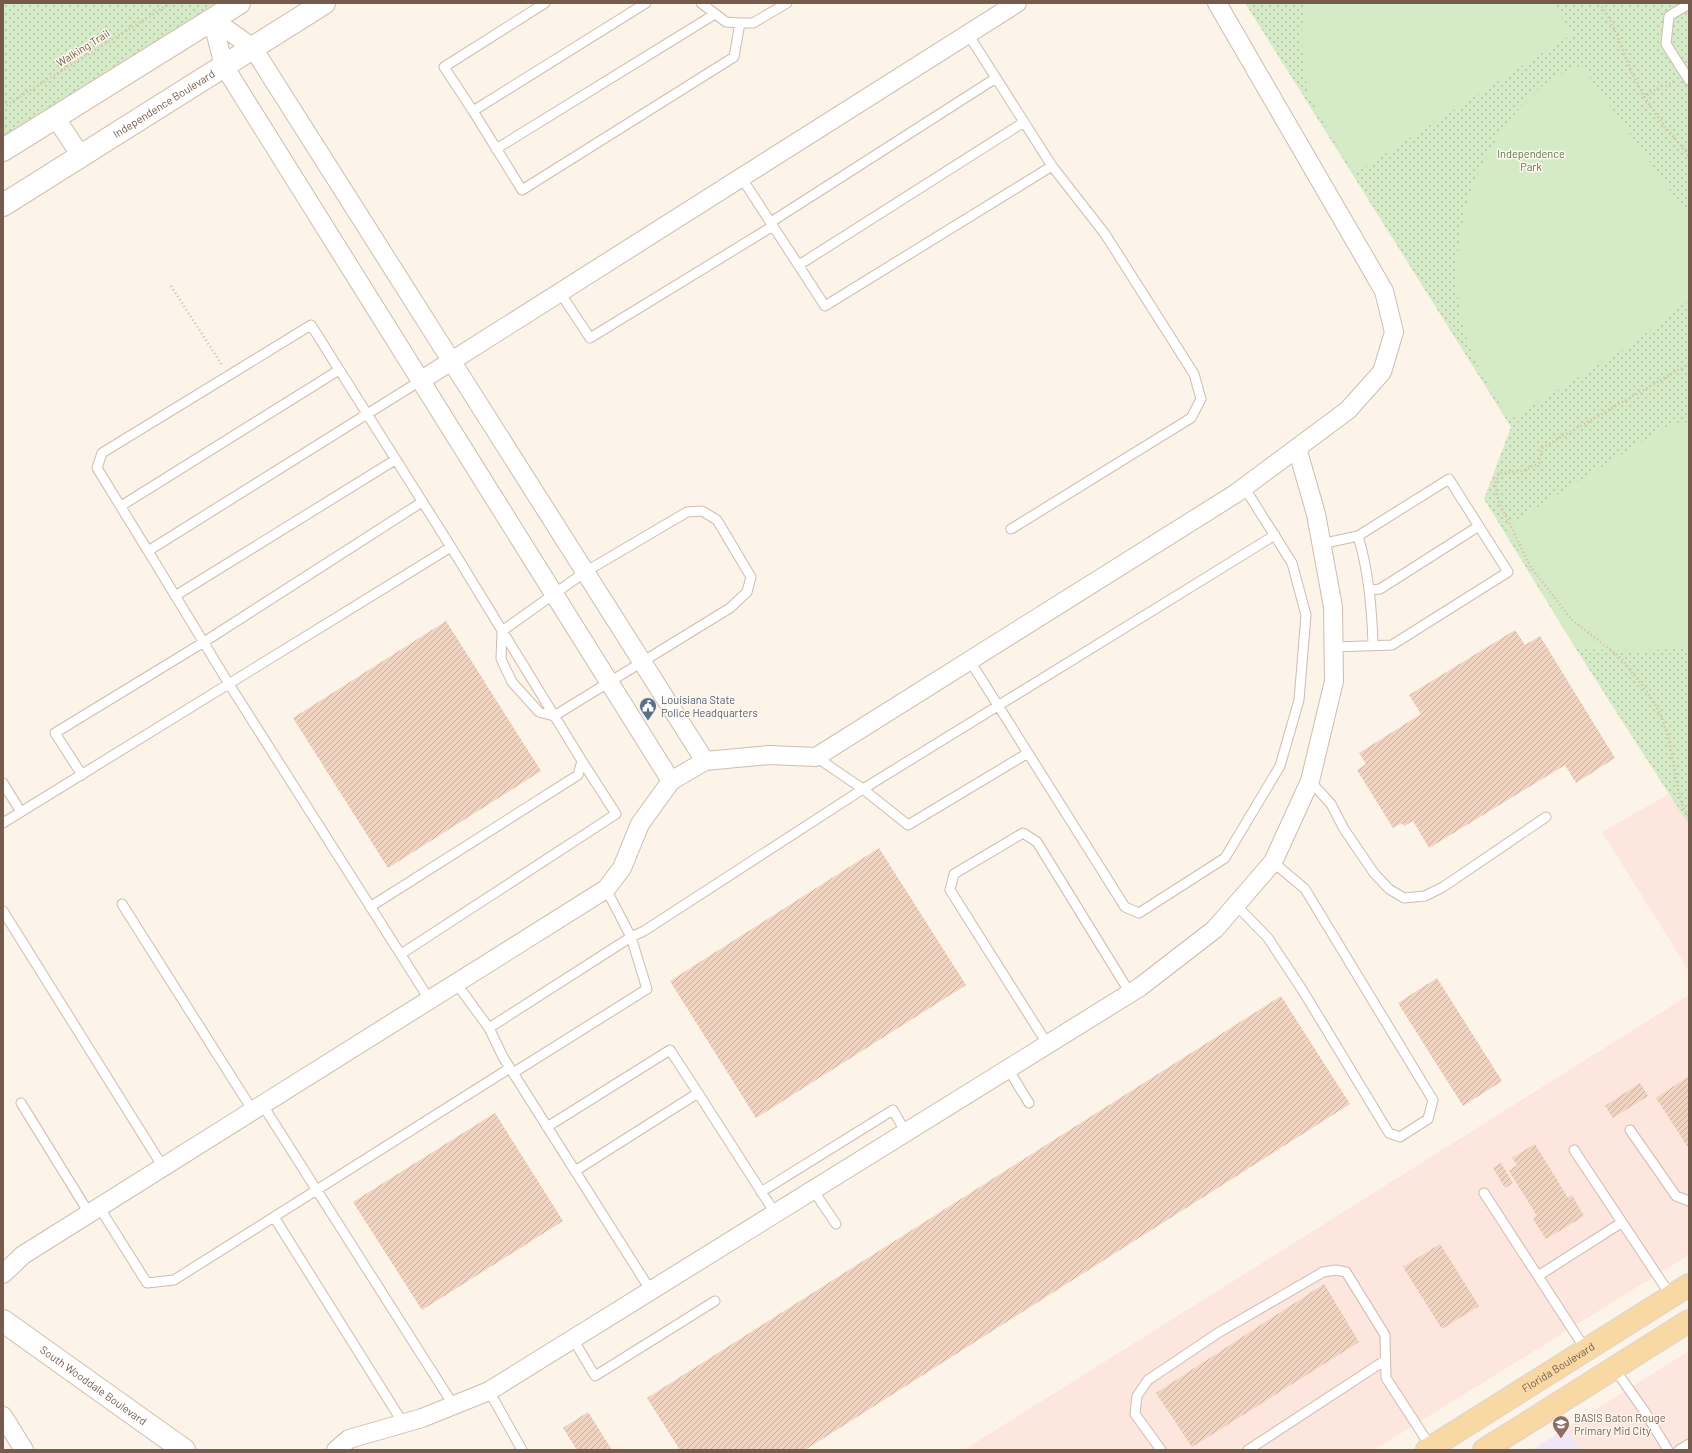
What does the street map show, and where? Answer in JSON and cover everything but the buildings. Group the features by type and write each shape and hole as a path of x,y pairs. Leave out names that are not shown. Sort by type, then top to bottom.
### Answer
{"main road":[{"path":"3,150 239,3"},
{"name":"Independence Boulevard","path":"3,205 324,3"},
{"name":"Florida Boulevard","path":"1429,1449 1689,1285"},
{"name":"South Wooddale Boulevard","path":"3,1321 184,1450"},
{"path":"1475,1420 1488,1449 1689,1321"}],"street":[{"path":"420,381 1017,3"},
{"path":"3,1274 23,1255 606,889 622,868 640,824 671,781 705,761 769,755 816,757 1244,487 1348,410 1382,372 1394,332 1384,291 1218,3"},
{"path":"212,19 253,48 705,761"},
{"path":"212,19 224,66 671,781"},
{"path":"55,117 81,156"},
{"path":"336,1450 349,1439 454,1406 489,1391 1130,993 1215,929 1273,862 1310,781 1334,681 1333,607 1316,514 1297,448"},
{"path":"5,1425 24,1450"}],"lane":[{"path":"545,3 444,67 522,190 734,57 740,23"},
{"path":"473,111 646,3"},
{"path":"701,3 726,22 740,23 752,23 787,3"},
{"path":"1689,4 1670,16 1666,44 1689,80"},
{"path":"496,149 715,14"},
{"path":"968,34 1052,166 1105,234 1194,374 1200,399 1192,418 1010,529"},
{"path":"559,292 590,338 772,224 996,78"},
{"path":"799,265 1024,122"},
{"path":"742,176 825,306 1052,166"},
{"path":"401,954 616,814 554,716 451,547 311,325 102,453 97,468 229,684 429,1000"},
{"path":"120,506 339,370"},
{"path":"148,551 420,381"},
{"path":"175,596 395,460"},
{"path":"1321,544 1358,536 1449,479 1508,572 1392,645 1334,647"},
{"path":"970,661 1125,907 1139,913 1225,858 1280,766 1299,700 1306,615 1292,563 1244,487"},
{"path":"82,775 55,733 204,642 422,502"},
{"path":"702,511 717,520 750,577 747,592 730,608 554,716 538,712 512,682 500,659 502,631 585,572 687,512 702,511"},
{"path":"1369,590 1380,589 1479,526"},
{"path":"489,1028 631,937 644,931 863,789 1275,535"},
{"path":"1358,536 1365,559 1373,645"},
{"path":"3,823 451,547"},
{"path":"816,757 863,789 908,825 1028,753"},
{"path":"370,907 578,775 582,761"},
{"path":"1310,781 1331,804 1344,829 1374,873 1388,889 1404,898 1425,896 1443,887 1546,817"},
{"path":"3,783 21,812"},
{"path":"1048,1045 950,890 954,874 1023,834 1037,842 1130,993"},
{"path":"1236,905 1272,944 1303,991 1389,1133 1400,1137 1428,1119 1433,1100 1304,889 1273,862"},
{"path":"21,1103 94,1210 147,1283 174,1280 512,1070 647,989 631,937 606,889"},
{"path":"122,904 258,1108 317,1190 454,1406"},
{"path":"3,911 163,1167"},
{"path":"456,983 489,1028 512,1070 547,1127 651,1291"},
{"path":"547,1127 670,1050 775,1213"},
{"path":"1008,1069 1029,1103"},
{"path":"575,1171 698,1093"},
{"path":"761,1192 893,1110 906,1132"},
{"path":"1630,1130 1676,1196 1689,1201"},
{"path":"1574,1150 1671,1296"},
{"path":"813,1190 836,1224"},
{"path":"1484,1194 1586,1350"},
{"path":"274,1217 403,1423"},
{"path":"1538,1276 1622,1223"},
{"path":"1161,1450 1135,1414 1137,1396 1148,1380 1218,1333 1323,1272 1336,1270 1346,1272 1385,1335 1384,1360 1386,1378 1429,1449"},
{"path":"573,1339 595,1376 716,1301"},
{"path":"1248,1450 1384,1360"},
{"path":"1614,1368 1645,1412 1666,1449"},
{"path":"489,1391 522,1450"},
{"path":"1679,1450 1689,1444"}],"path":[{"name":"Walking Trail","path":"3,107 171,3"},
{"path":"1600,3 1613,24 1631,71 1644,97 1689,156"},
{"path":"1644,97 1664,84"},
{"path":"171,286 229,375"},
{"path":"1689,364 1542,448 1539,463 1523,470 1499,473 1495,485 1498,502 1530,566 1571,619 1622,659 1650,696 1660,713 1669,740 1679,794 1683,807 1689,816"}],"shaded area":[{"path":"1669,794 1689,825 1689,971 1602,832"},
{"path":"1689,995 1689,1255 1374,1450 964,1450"},
{"path":"1689,1351 1689,1450 1579,1450 1566,1428"},
{"name":"BASIS Baton Rouge Primary Mid City","path":"1566,1428 1579,1450 1532,1450"}],"green space":[{"path":"3,3 232,3 3,148"},
{"name":"Independence Park","path":"1245,3 1689,3 1689,825 1576,649 1484,499 1511,427"},
{"path":"1304,3 1553,3 1572,34 1354,174 1308,95 1301,41"},
{"path":"1581,65 1689,217 1689,300 1635,342 1510,420 1482,373 1468,343 1460,309 1457,274 1459,239 1467,204 1479,171 1496,140 1517,112 1541,87 1556,77"},
{"path":"1689,422 1689,648 1640,651 1576,649 1505,527 1672,423"}],"place":[{"name":"Louisiana State Police Headquarters","path":"648,721"},
{"name":"BASIS Baton Rouge Primary Mid City","path":"1561,1439"}]}
